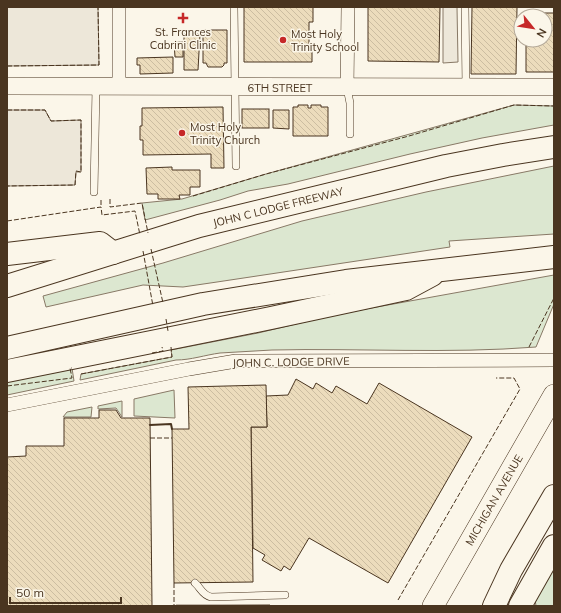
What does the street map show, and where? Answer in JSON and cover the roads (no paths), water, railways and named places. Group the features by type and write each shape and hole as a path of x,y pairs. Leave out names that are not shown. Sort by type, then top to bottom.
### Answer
{"highway":[{"name":"JOHN C LODGE FREEWAY","path":"7,286 199,226 446,166 554,147"},
{"path":"7,254 100,242 113,253"},
{"path":"7,348 203,304 346,281 554,257"},
{"path":"7,371 271,318 406,289 442,269"},
{"path":"494,606 511,570 554,496"},
{"path":"520,606 554,546"}],"main road":[{"name":"MICHIGAN AVENUE","path":"433,606 554,395"}],"street":[{"path":"119,7 119,87"},
{"path":"347,88 348,7"},
{"name":"6TH STREET","path":"7,86 236,88 554,87"},
{"name":"JOHN C. LODGE DRIVE","path":"7,405 189,368 236,361 554,360"}],"lane":[{"path":"234,7 236,166"},
{"path":"465,7 466,88"},
{"path":"94,192 96,87"},
{"path":"347,88 350,103 350,134"},
{"path":"195,582 205,595 211,596 285,595"}],"place":[{"name":"St. Frances Cabrini Clinic","path":"183,18"},
{"name":"Most Holy Trinity School","path":"283,40"},
{"name":"Most Holy Trinity Church","path":"182,133"}]}
